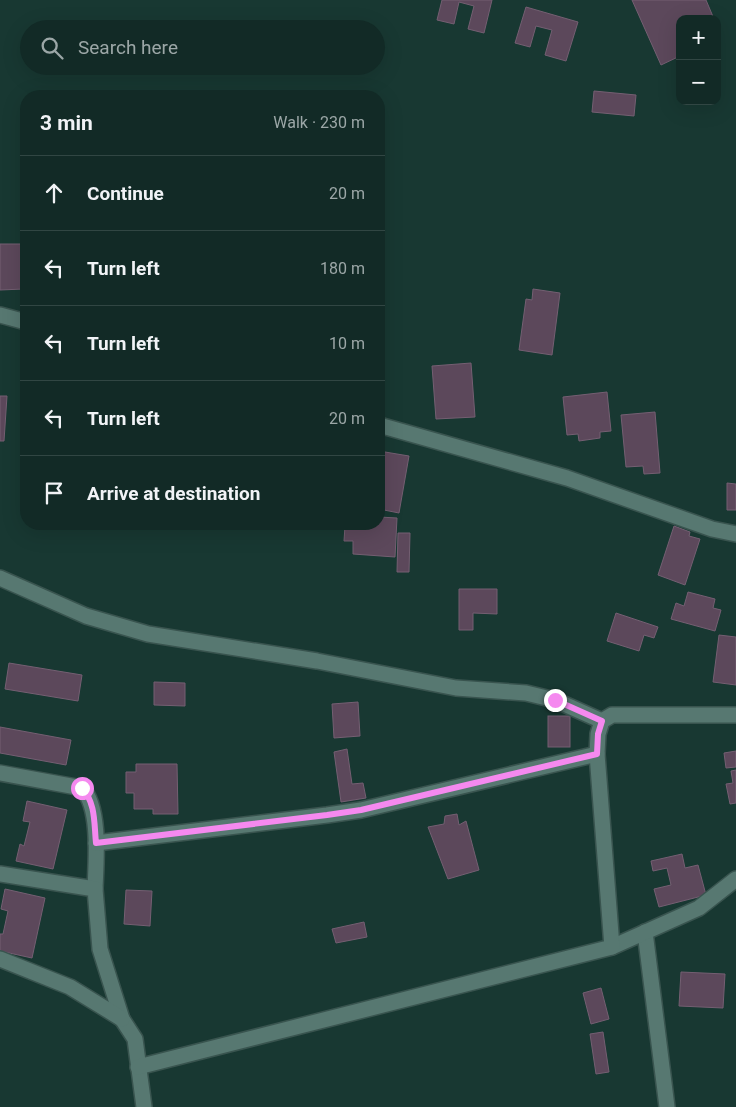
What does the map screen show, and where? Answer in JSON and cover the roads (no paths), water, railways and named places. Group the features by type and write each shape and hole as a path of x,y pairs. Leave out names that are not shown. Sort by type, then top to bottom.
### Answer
{"street":[{"path":"0,315 20,320"},
{"path":"385,427 567,478 712,529 736,534"},
{"path":"0,578 86,616 148,634 317,661 456,688 526,693 555,700 602,721"},
{"path":"612,947 597,754 598,734 602,721 612,715 736,715"},
{"path":"96,843 361,810 597,754"},
{"path":"0,773 82,788 89,795 93,804 96,843 95,888 100,949 122,1019 135,1039 144,1107"},
{"path":"0,874 95,888"},
{"path":"138,1067 612,947 699,908 736,879"},
{"path":"645,932 667,1107"},
{"path":"0,959 70,987 122,1019"}]}
